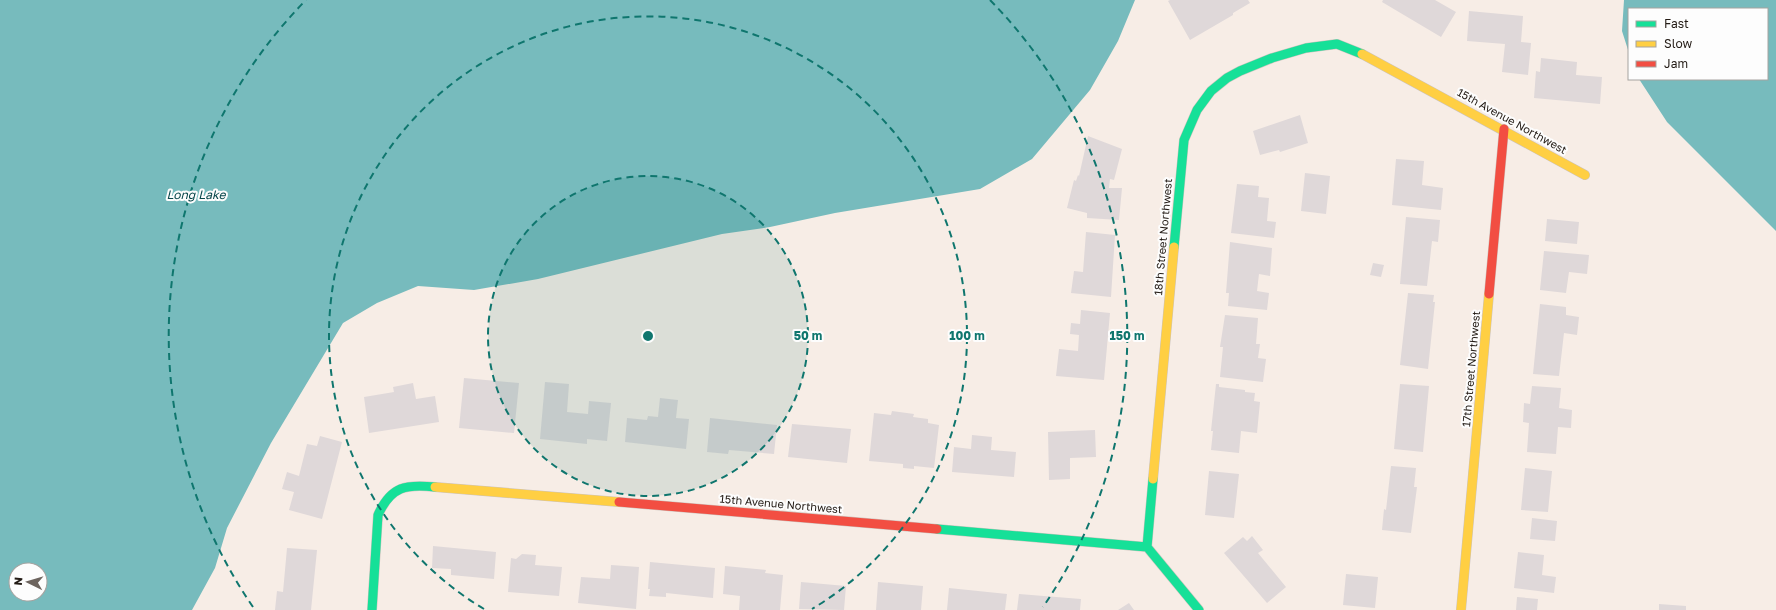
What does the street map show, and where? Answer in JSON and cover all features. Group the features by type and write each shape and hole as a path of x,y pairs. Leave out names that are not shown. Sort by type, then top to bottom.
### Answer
{"street":[{"name":"18th Street Northwest","path":"1147,547 1184,140 1190,122 1200,104 1216,85 1233,73 1263,61 1311,47 1335,44 1355,50 1427,88"},
{"name":"15th Avenue Northwest","path":"1427,88 1585,175"},
{"name":"17th Street Northwest","path":"1461,610 1504,130"},
{"name":"15th Avenue Northwest","path":"372,610 378,515 393,491 400,487 412,484 1147,547"},
{"path":"1147,547 1199,610"}],"water":[{"name":"Long Lake","path":"0,0 1135,0 1118,41 1090,90 1032,159 980,189 835,213 770,227 722,234 538,279 474,290 418,286 377,303 343,323 271,443 227,528 215,568 192,610 0,610"},
{"path":"1624,0 1776,0 1776,231 1667,122 1640,80 1768,80 1768,8 1628,8 1628,50 1622,31"}],"building":[{"path":"1248,0 1250,3 1233,13 1233,15 1190,40 1168,1"},
{"path":"1383,0 1435,0 1456,12 1441,37 1382,2"},
{"path":"1469,11 1523,16 1521,42 1531,43 1528,75 1502,72 1505,44 1467,41"},
{"path":"1541,58 1577,62 1576,75 1602,77 1600,104 1534,98 1536,71 1540,72"},
{"path":"1300,115 1308,143 1280,152 1279,150 1260,155 1253,131"},
{"path":"1088,136 1122,149 1114,180 1110,179 1109,188 1122,188 1119,220 1087,218 1087,213 1067,208 1074,180 1076,181 1078,175 1079,176"},
{"path":"1396,159 1424,161 1422,185 1443,188 1441,210 1392,205"},
{"path":"1305,173 1330,176 1326,214 1301,211"},
{"path":"1237,184 1259,186 1258,197 1269,198 1267,221 1276,222 1274,238 1231,233"},
{"path":"1406,217 1440,220 1438,242 1432,241 1427,286 1400,284"},
{"path":"1547,219 1579,222 1577,244 1545,241"},
{"path":"1086,232 1115,235 1111,297 1071,293 1074,271 1083,272"},
{"path":"1230,242 1272,248 1270,276 1259,274 1257,291 1269,293 1267,310 1228,306 1229,293 1226,293"},
{"path":"1544,251 1589,255 1587,274 1569,272 1566,293 1540,290"},
{"path":"1373,263 1384,265 1381,277 1370,275"},
{"path":"1408,293 1434,295 1433,302 1435,302 1428,369 1400,365"},
{"path":"1540,304 1566,307 1566,315 1579,317 1577,335 1564,333 1559,376 1533,374"},
{"path":"1081,310 1110,313 1104,380 1056,376 1059,349 1078,351 1079,335 1070,334 1071,323 1080,324"},
{"path":"1225,315 1258,318 1256,344 1260,344 1258,358 1266,359 1263,382 1220,377 1223,347 1220,347"},
{"path":"464,378 519,383 514,433 459,428"},
{"path":"545,382 569,384 567,412 588,414 589,401 611,403 607,441 587,439 587,444 540,439"},
{"path":"413,383 416,399 435,396 439,422 369,433 364,397 394,392 393,387"},
{"path":"1216,384 1219,384 1219,387 1245,390 1245,392 1255,393 1254,401 1260,402 1257,433 1241,431 1239,453 1211,450 1213,431 1211,431"},
{"path":"1400,384 1429,386 1423,452 1394,449"},
{"path":"1532,386 1561,388 1559,408 1572,410 1571,428 1558,427 1556,454 1527,452 1529,423 1523,422 1524,403 1530,404"},
{"path":"660,398 678,400 676,418 689,419 686,449 625,442 627,418 647,420 648,416 658,417"},
{"path":"892,411 914,414 913,417 928,419 928,423 939,425 934,468 914,466 914,469 903,468 903,464 869,461 874,413 891,415"},
{"path":"710,418 777,425 774,454 729,450 728,454 707,452"},
{"path":"792,424 851,429 847,463 788,457"},
{"path":"1095,430 1096,457 1070,458 1070,479 1049,480 1048,432"},
{"path":"972,435 992,437 991,450 1016,452 1014,477 952,472 954,447 971,449"},
{"path":"320,436 342,442 322,519 289,510 294,492 282,489 287,472 299,476 307,444 317,446"},
{"path":"1391,466 1416,468 1414,487 1417,487 1411,533 1382,530"},
{"path":"1525,468 1552,471 1548,512 1521,510"},
{"path":"1209,471 1239,474 1234,518 1205,515"},
{"path":"1532,518 1557,521 1555,541 1530,539"},
{"path":"1252,536 1263,550 1258,553 1286,587 1267,603 1224,553 1243,537 1247,541"},
{"path":"433,546 496,552 494,579 451,575 451,569 432,568"},
{"path":"287,548 317,550 311,610 275,610 277,591 283,592"},
{"path":"1518,552 1544,555 1542,575 1556,577 1554,593 1514,588"},
{"path":"522,554 536,555 535,565 562,567 559,596 508,592 511,558 516,559"},
{"path":"650,562 715,568 713,598 666,593 666,597 649,596 650,589 648,589"},
{"path":"611,565 639,567 636,609 578,603 581,577 610,579"},
{"path":"725,566 766,570 765,573 783,575 780,610 739,610 740,596 723,594"},
{"path":"1346,574 1378,577 1375,608 1343,605"},
{"path":"801,582 846,586 844,610 799,609"},
{"path":"878,582 923,586 921,610 876,610"},
{"path":"949,588 1007,594 1005,610 947,610"},
{"path":"1019,594 1081,599 1080,610 1017,610"},
{"path":"1517,597 1538,599 1537,610 1516,610"},
{"path":"1129,603 1134,610 1118,610"},
{"path":"1659,604 1686,606 1686,610 1659,610"}],"traffic: fast":[{"path":"1174,247 1184,140 1197,110 1211,91 1227,78 1240,71 1272,58 1306,48 1337,44 1362,54"},
{"path":"1153,479 1147,547 1199,610"},
{"path":"372,610 378,515 383,505 388,498 400,489 416,486 435,487"},
{"path":"937,529 1147,547"}],"traffic: slow":[{"path":"1362,54 1585,175"},
{"path":"1153,479 1174,247"},
{"path":"1461,610 1489,294"},
{"path":"435,487 619,502"}],"traffic: jam":[{"path":"1489,294 1504,129"},
{"path":"619,502 937,529"}]}
